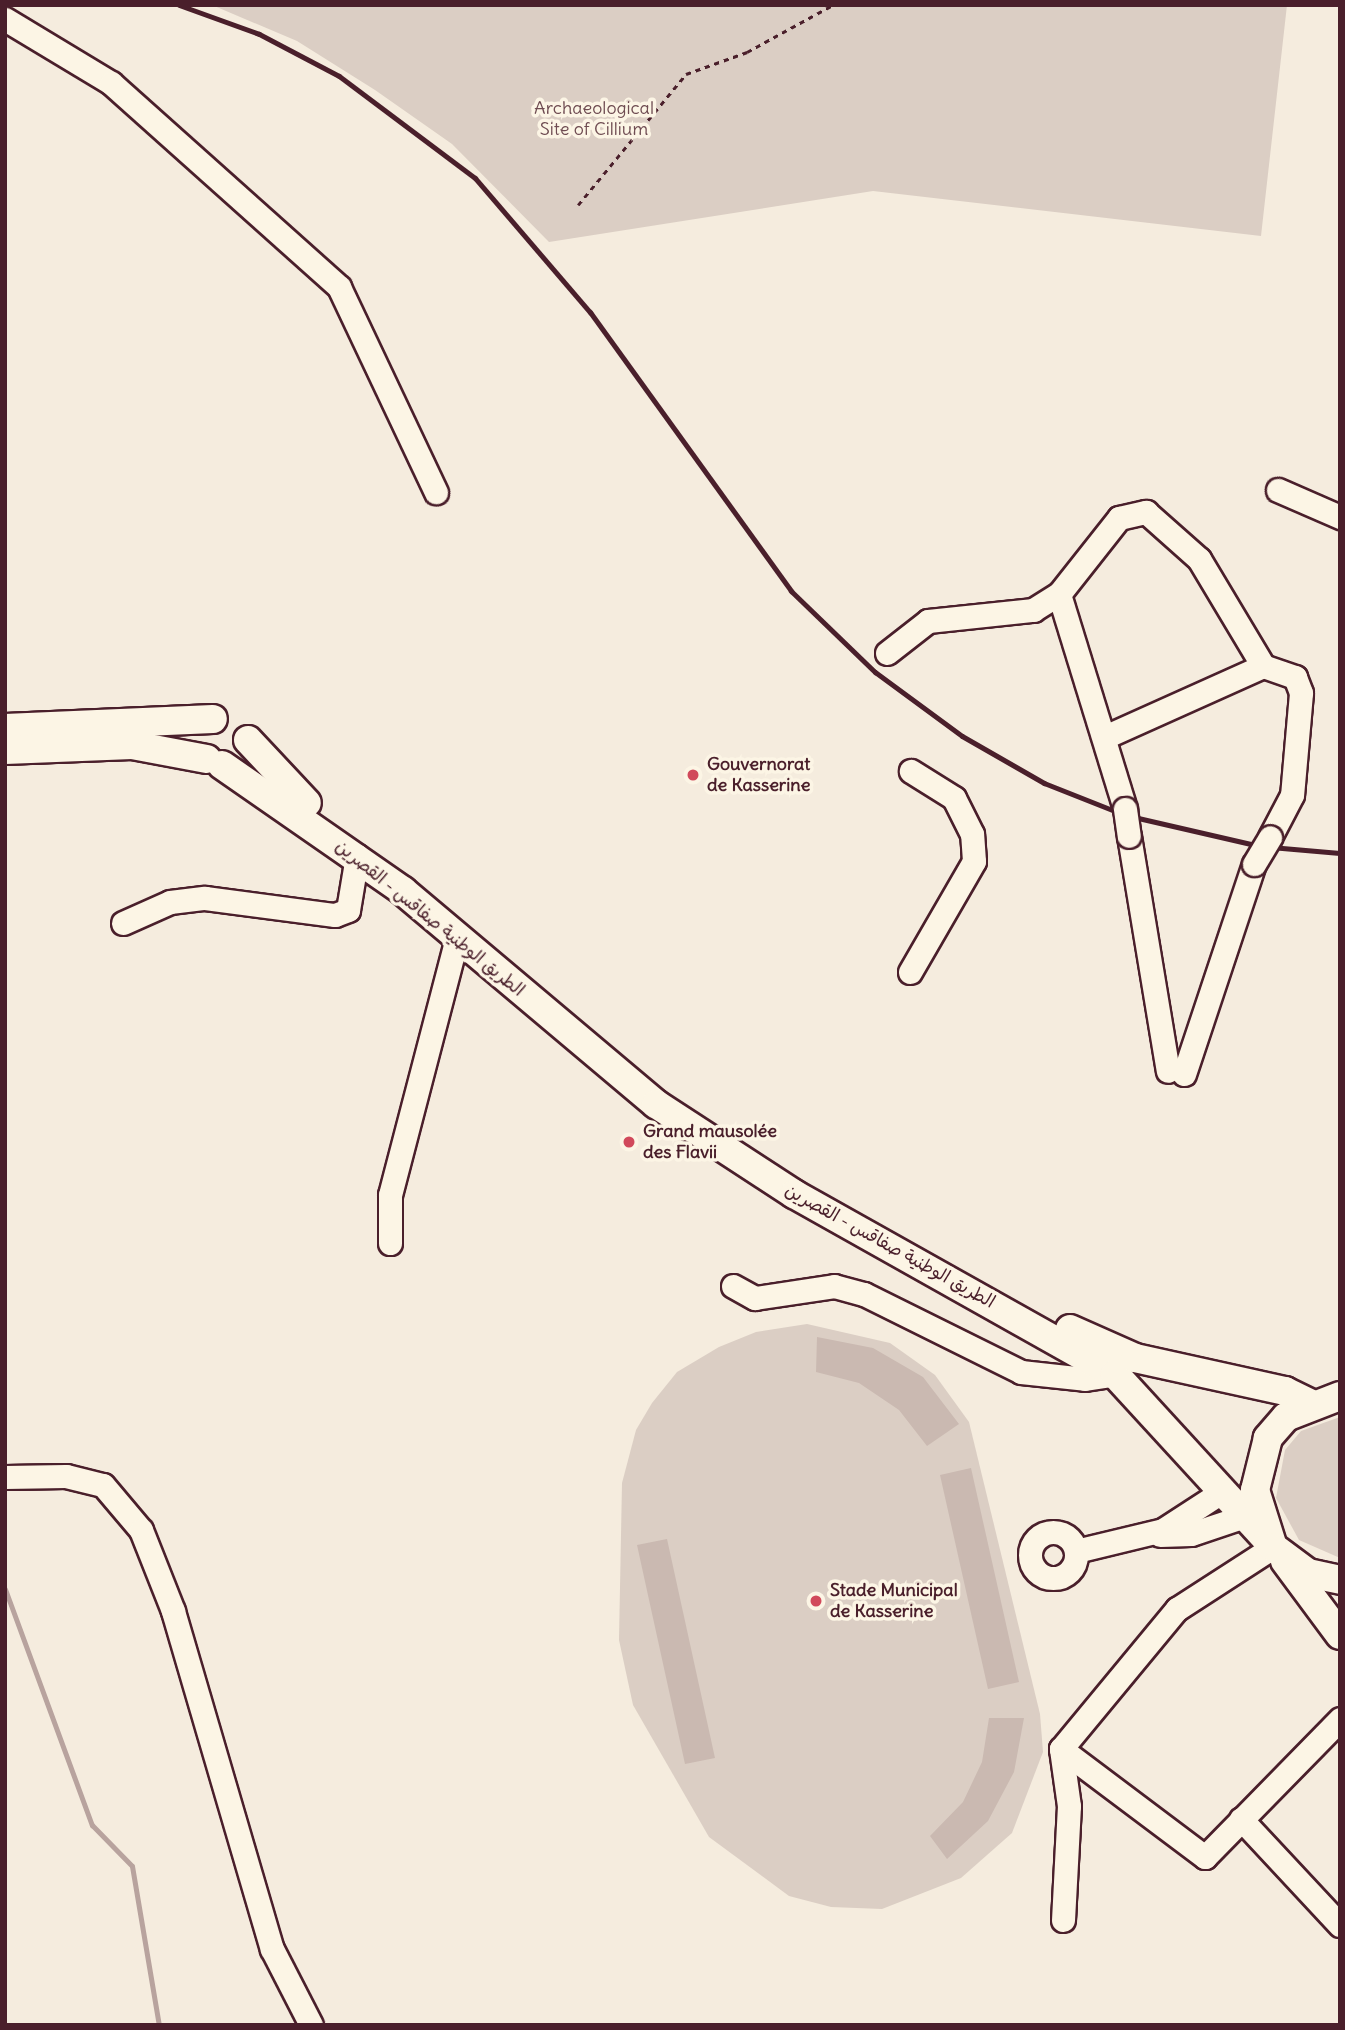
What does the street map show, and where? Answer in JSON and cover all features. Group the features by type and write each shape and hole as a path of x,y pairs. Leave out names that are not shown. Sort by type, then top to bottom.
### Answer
{"main road":[{"path":"5,728 213,719 236,720 248,740 237,761 215,762 200,738 213,719"},
{"name":"الطريق الوطنية صفاقس - القصرين","path":"248,740 294,792 668,1093 760,1158 1135,1358 1322,1400"},
{"name":"الطريق الوطنية صفاقس - القصرين","path":"5,750 132,744 215,762 357,856 656,1104 734,1157 1115,1374 1156,1412 1220,1493 1241,1517 1275,1548"},
{"path":"1340,1378 1322,1400 1268,1438 1258,1462 1255,1490 1275,1548 1340,1635"},
{"path":"1275,1548 1308,1573 1340,1580"}],"street":[{"path":"5,19 111,83 339,286 436,492"},
{"path":"1278,490 1340,517"},
{"path":"887,653 928,621 1033,610 1059,593 1119,518 1146,512 1199,559 1263,666 1294,677 1301,693 1292,795 1254,864 1176,1073 1125,809 1107,736 1059,593"},
{"path":"1107,736 1263,666"},
{"path":"910,972 974,861 972,834 954,798 911,771"},
{"path":"123,923 170,902 205,898 335,915 348,910 357,856"},
{"path":"390,1243 390,1195 457,937"},
{"path":"733,1286 755,1298 834,1286 864,1294 1021,1371 1085,1379 1115,1374"},
{"path":"5,1478 66,1476 103,1485 141,1530 173,1611 272,1949 311,2025"},
{"path":"1150,1534 1220,1493"},
{"path":"1076,1551 1150,1534 1191,1534 1241,1517"},
{"path":"1063,1920 1069,1806 1061,1749 1177,1609 1275,1548"},
{"path":"1061,1749 1205,1857 1340,1719"},
{"path":"1241,1819 1340,1925"}],"path":[{"path":"578,205 686,74 747,52 833,5"}],"green space":[{"name":"Archaeological Site of Cillium","path":"212,5 1287,5 1261,236 873,191 549,242 452,144 375,90 297,41"},
{"name":"Stade Municipal de Kasserine","path":"807,1324 890,1343 935,1375 969,1422 1040,1714 1043,1752 1012,1833 961,1878 882,1909 831,1907 789,1896 709,1837 633,1705 619,1640 622,1483 636,1430 652,1403 677,1372 719,1347 756,1332"},
{"path":"1340,1417 1340,1558 1299,1540 1276,1498 1285,1450 1301,1431"}],"building":[{"path":"817,1337 873,1348 923,1377 959,1424 927,1446 899,1410 859,1383 816,1372"},
{"path":"971,1468 1019,1682 988,1689 940,1475"},
{"path":"667,1539 715,1758 685,1764 637,1545"},
{"path":"989,1718 1024,1718 1014,1772 988,1821 947,1859 930,1836 963,1802 982,1762"}],"waterway":[{"path":"5,1589 92,1825 132,1866 159,2025"}],"railway":[{"path":"179,5 259,34 339,76 475,178 590,312 791,591 875,672 962,736 1044,783 1125,815 1259,846 1340,853"}],"place":[{"name":"Gouvernorat de Kasserine","path":"693,775"},
{"name":"Grand mausolée des Flavii","path":"629,1142"},
{"name":"Stade Municipal de Kasserine","path":"816,1601"}]}
